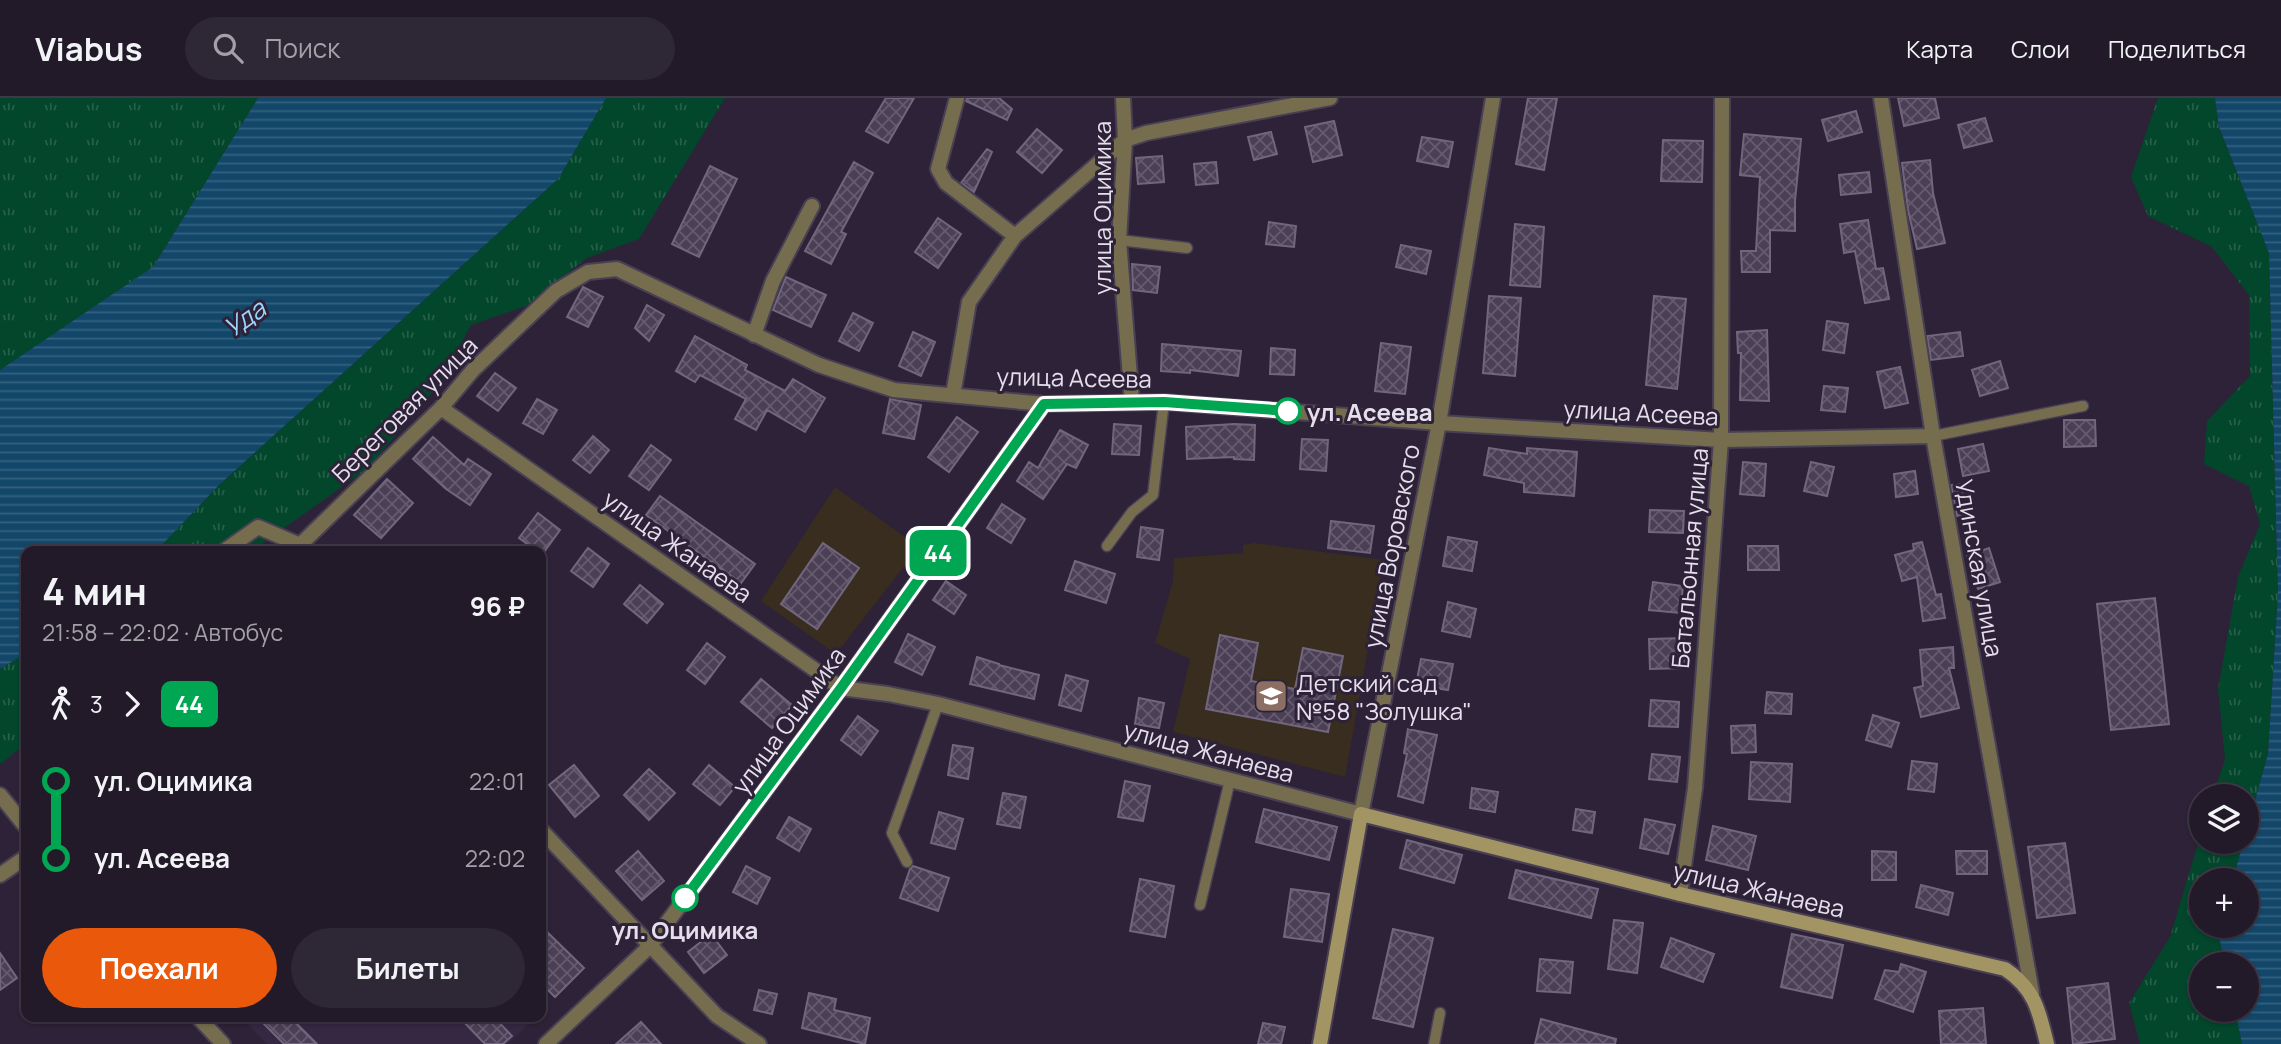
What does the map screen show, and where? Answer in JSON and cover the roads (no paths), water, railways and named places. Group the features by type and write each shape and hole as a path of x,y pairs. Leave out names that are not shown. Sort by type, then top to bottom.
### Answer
{"street":[{"path":"957,98 938,169 946,183 1015,236"},
{"name":"улица Оцимика","path":"1123,98 1125,140 1119,240 1132,402"},
{"path":"953,395 969,302 1015,236 1125,140 1146,133 1330,98"},
{"name":"улица Воровского","path":"1320,1044 1361,814 1439,423 1493,98"},
{"name":"Батальонная улица","path":"1680,894 1695,788 1721,440 1722,98"},
{"name":"Удинская улица","path":"1881,98 1933,436 2032,993 2047,1044"},
{"path":"754,335 773,281 812,206"},
{"name":"улица Асеева","path":"617,269 818,365 894,390 1044,404 1164,402 1439,423 1721,440 1933,436"},
{"name":"Береговая улица","path":"302,546 440,408 473,370 556,291 588,272 617,269"},
{"name":"улица Оцимика","path":"546,1044 649,947 841,688 1044,404"},
{"name":"улица Жанаева","path":"440,408 841,688 938,704 1680,894 2005,970 2021,979 2032,993"},
{"name":"Береговая улица","path":"231,546 258,527 296,546"},
{"path":"0,795 21,821"},
{"path":"546,835 717,1016 759,1044"},
{"path":"0,875 21,860"},
{"path":"203,1022 223,1044"}],"lane":[{"path":"1119,240 1187,248"},
{"path":"1107,546 1132,512 1153,495 1164,402"},
{"path":"1933,436 2083,407"},
{"path":"907,862 892,833 938,704"},
{"path":"1200,905 1230,780"},
{"path":"1434,1044 1440,1013"}],"water":[{"name":"Уда","path":"258,98 606,98 558,179 220,484 161,546 21,546 21,656 0,669 0,370 153,267"},
{"path":"2215,98 2281,98 2281,1044 2242,1044 2237,1022 2259,1022 2259,952 2222,952 2219,938 2259,938 2259,868 2236,868 2240,854 2259,854 2259,786 2268,754 2278,594 2269,253 2219,127"}],"place":[{"name":"ул. Асеева","path":"1288,411"},
{"name":"Детский сад №58 \"Золушка\"","path":"1271,696"},
{"name":"ул. Оцимика","path":"685,898"}]}
